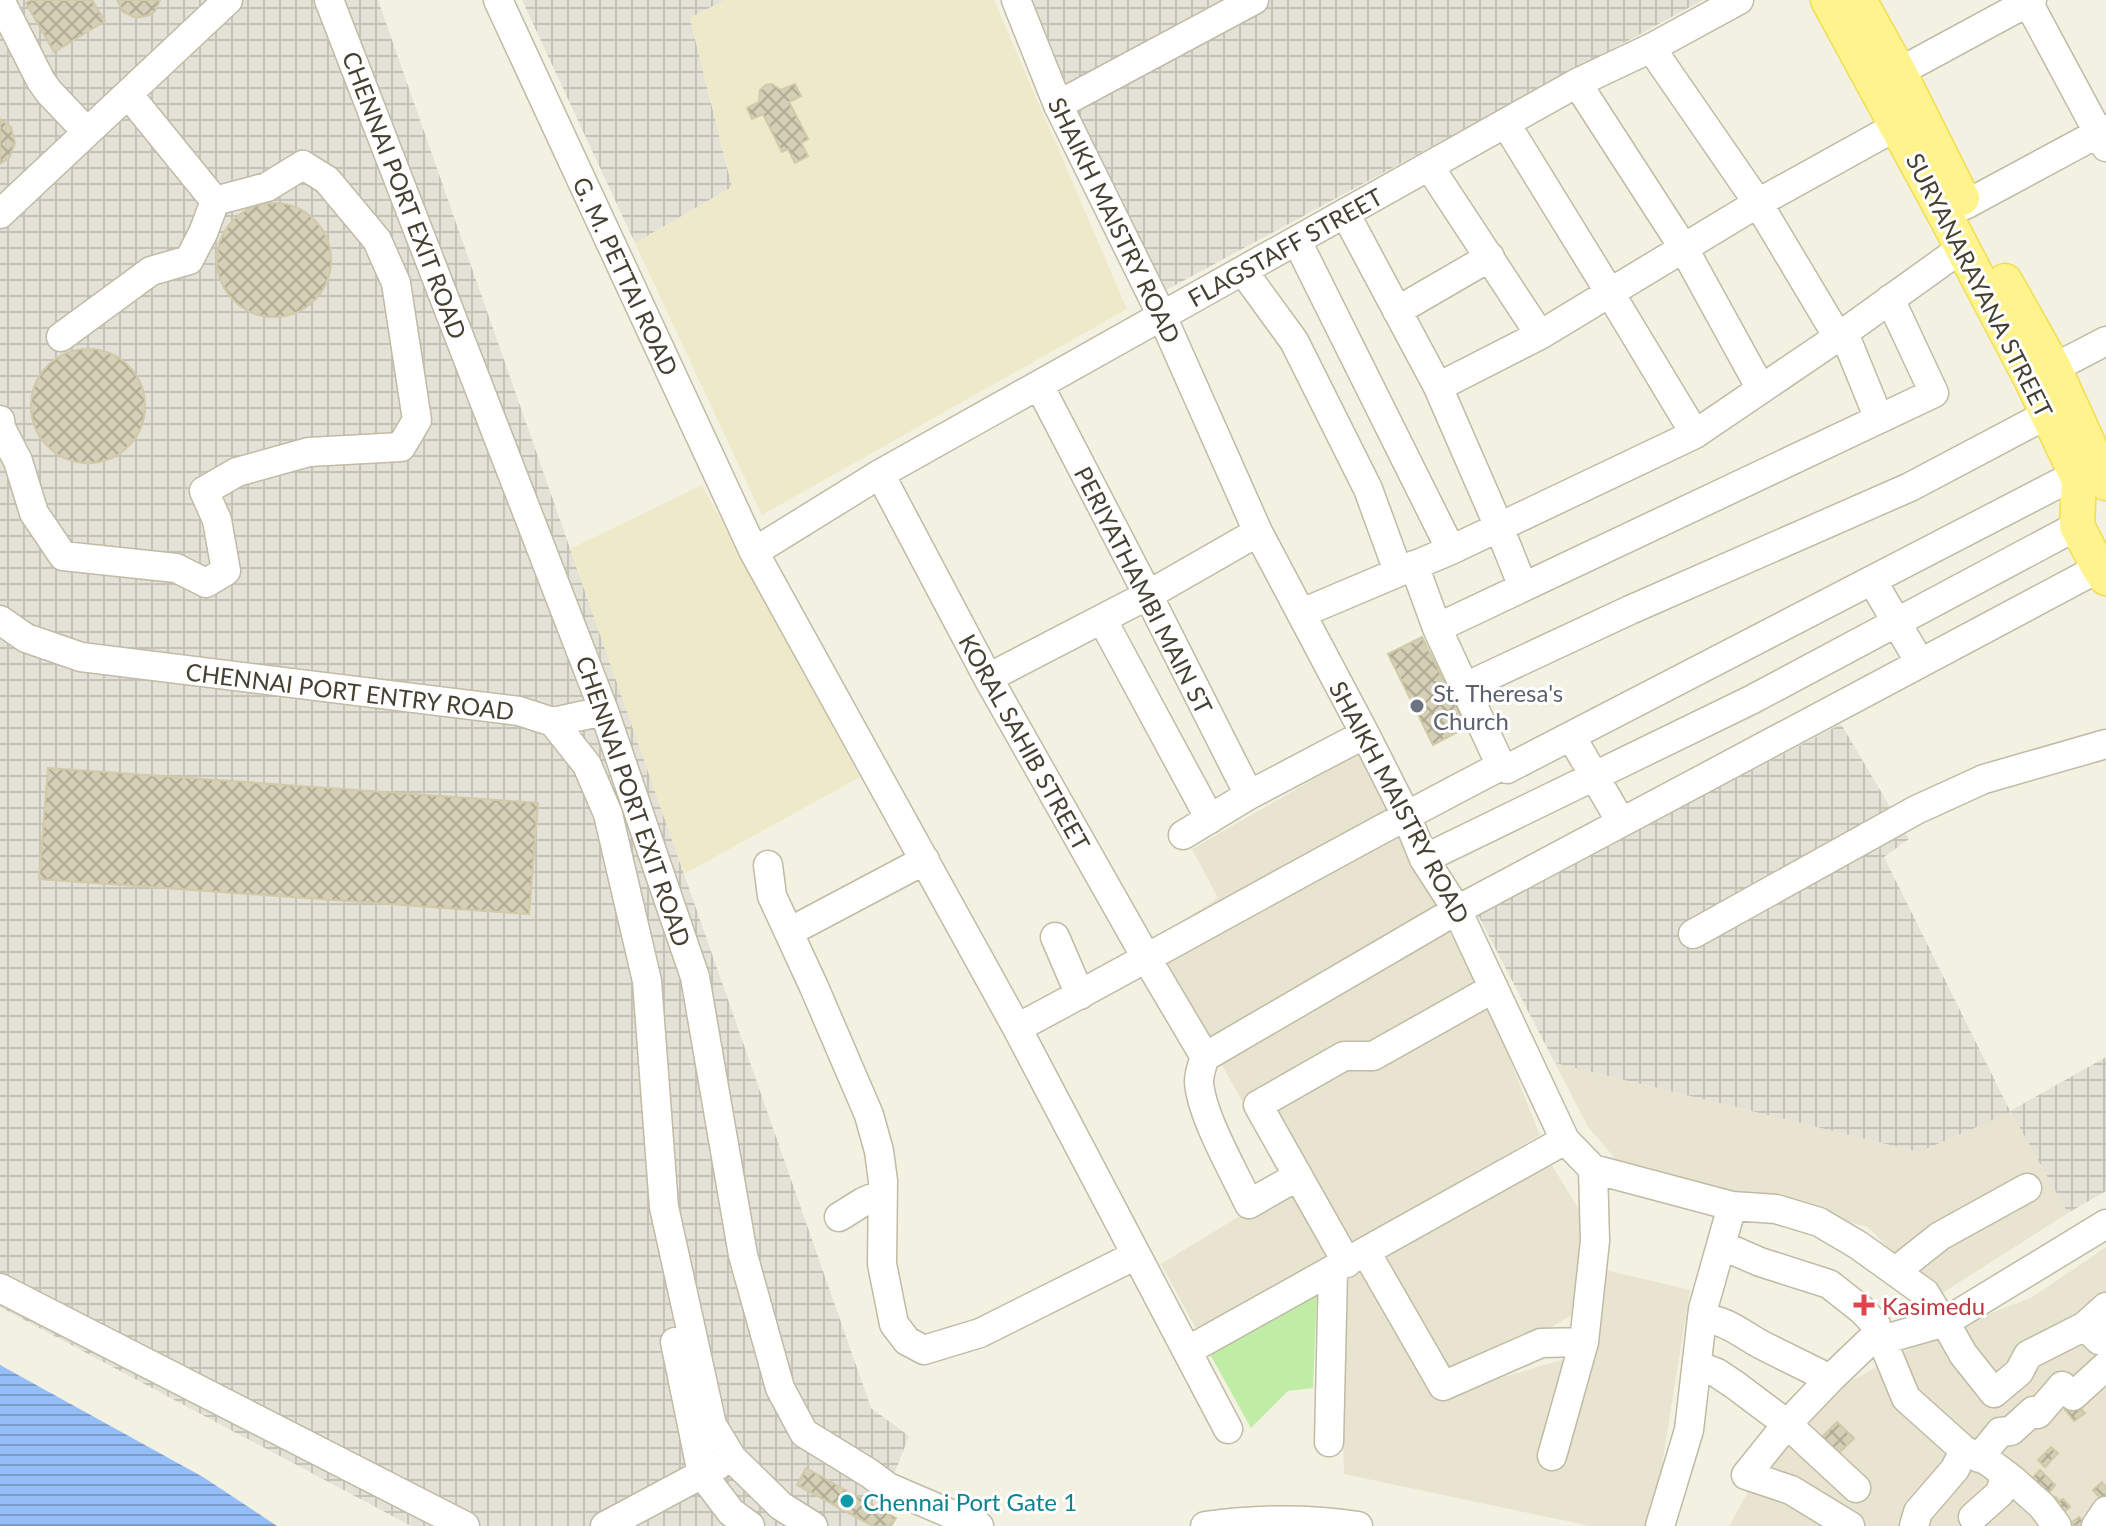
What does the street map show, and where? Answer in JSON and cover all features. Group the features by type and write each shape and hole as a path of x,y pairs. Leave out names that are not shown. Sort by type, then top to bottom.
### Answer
{"main road":[{"name":"SURYANARAYANA STREET","path":"1828,0 2048,414 2096,471"},
{"name":"SURYANARAYANA STREET","path":"1859,0 2012,295 2054,368 2096,471"},
{"name":"SURYANARAYANA STREET","path":"2077,526 2079,480 2096,471"},
{"path":"2077,526 2102,573"}],"street":[{"path":"0,0 8,32 49,92 87,132"},
{"path":"0,214 228,0"},
{"name":"CHENNAI PORT EXIT ROAD","path":"329,0 604,711 695,977 743,1255 780,1388 804,1433 888,1487 979,1526"},
{"name":"G. M. PETTAI ROAD","path":"498,0 754,552 1017,1028 1228,1429"},
{"name":"SHAIKH MAISTRY ROAD","path":"1016,0 1058,105 1162,316 1258,532 1365,734 1406,815 1424,859 1457,910 1565,1140 1593,1169"},
{"path":"1058,105 1254,0"},
{"name":"FLAGSTAFF STREET","path":"754,552 880,474 1345,213 1577,83 1651,48 1739,0"},
{"path":"1899,72 2030,1 2104,136 1965,205"},
{"path":"1651,48 1758,203 1841,335 1879,419"},
{"path":"1577,83 1683,247 1761,389"},
{"path":"128,94 215,201"},
{"path":"1506,124 1695,434"},
{"path":"1438,387 1540,335 1758,203 1897,126"},
{"path":"0,420 18,461 34,513 63,556 176,568 206,583 226,571 217,520 204,491 237,472 309,452 401,447 417,420 396,283 377,240 327,180 303,165 267,187 215,201"},
{"path":"1429,166 1540,335"},
{"path":"61,337 151,271 189,260 215,201"},
{"path":"1345,213 1438,387 1523,587"},
{"path":"1297,241 1451,550"},
{"path":"1302,613 1451,550 1695,434 1962,248"},
{"path":"1397,311 1490,257"},
{"path":"1243,271 1294,341 1437,628 1501,766 1507,769 1872,580 2096,471"},
{"path":"1437,628 1934,393 1890,299"},
{"path":"2054,368 2106,341"},
{"name":"PERIYATHAMBI MAIN ST","path":"1039,385 1249,795"},
{"path":"1465,687 1630,610 1910,487 2048,414"},
{"name":"KORAL SAHIB STREET","path":"880,474 988,678 1205,1057"},
{"path":"1424,859 1746,702 2077,526"},
{"path":"988,678 1148,595 1258,532"},
{"path":"1298,1176 1249,1204 1204,1107 1199,1082 1205,1057 1457,910 1920,663 2102,573"},
{"path":"1872,580 1920,663"},
{"path":"1102,619 1210,819"},
{"name":"CHENNAI PORT ENTRY ROAD","path":"5,631 81,657 519,711 553,722"},
{"path":"1746,702 1768,744"},
{"path":"604,711 553,722 587,765 608,814 647,981 664,1207 712,1425 732,1458 781,1506 813,1526"},
{"path":"1183,835 1249,795 1365,734"},
{"path":"1571,736 1621,822"},
{"path":"1693,934 1916,810 1984,779 2106,744"},
{"path":"1017,1028 1501,766"},
{"path":"789,932 925,860"},
{"path":"768,865 772,896 869,1115 883,1181 882,1264 894,1324 907,1341 924,1350 980,1333 1136,1255"},
{"path":"1055,937 1080,995"},
{"path":"1494,988 1373,1056 1344,1056 1258,1105 1349,1262 1443,1386 1541,1343 1584,1342"},
{"path":"1187,1351 1565,1140"},
{"path":"1552,1456 1584,1342 1595,1241 1593,1169 1732,1206 1776,1209 1819,1222 1858,1245 1925,1293 1963,1354 1994,1393 2019,1372 2028,1355 2095,1331 2106,1307"},
{"path":"662,1173 651,1228 702,1474 731,1512 750,1526"},
{"path":"1896,1271 1940,1236 2027,1188"},
{"path":"839,1217 882,1194"},
{"path":"1660,1526 1689,1430 1702,1319 1732,1206"},
{"path":"1850,1526 1791,1490 1746,1475 1787,1424 1830,1379 1879,1338 1944,1321 2106,1224"},
{"path":"1721,1245 1760,1262 1829,1284 1862,1310 1876,1325 1906,1398 1972,1454 2009,1477 2042,1506 2057,1526"},
{"path":"1329,1442 1349,1262"},
{"path":"0,1288 465,1526"},
{"path":"1702,1319 1725,1323 1830,1379"},
{"path":"1914,1526 1918,1512 1972,1454 2000,1432 2011,1431 2033,1411 2038,1414 2062,1386 2073,1396 2106,1366"},
{"path":"1696,1370 1707,1369 1717,1373 1787,1424 1856,1488"},
{"path":"605,1526 732,1458"},
{"path":"1973,1517 2000,1493 2009,1477"},
{"path":"2096,1526 2106,1511"},
{"path":"1205,1526 1261,1520 1358,1526"}],"shaded area":[{"path":"0,0 378,0 871,1408 909,1436 874,1526 411,1526 0,1307"},
{"path":"522,0 725,0 690,18 732,187 635,243"},
{"path":"725,0 994,0 1127,309 762,515 635,243 732,187 690,18"},
{"path":"1031,0 1703,0 1155,296"},
{"path":"702,485 860,777 684,874 570,549"},
{"path":"1841,724 1909,839 1884,857 2010,1111 2106,1057 2106,1191 2068,1213 2011,1112 1919,1152 1555,1063 1477,913"},
{"path":"1361,752 1495,1023 1540,1135 1198,1332 1161,1264 1289,1186 1153,940 1218,898 1192,849"},
{"path":"1555,1063 1919,1152 2011,1111 2068,1213 1936,1297 1868,1227 1621,1165 1588,1127"},
{"path":"1548,1159 1585,1219 1572,1315 1455,1383 1378,1258"},
{"path":"2106,1247 2106,1526 1729,1526 1763,1465 1849,1382 1943,1331 2031,1298"},
{"path":"1597,1268 1690,1290 1652,1526 1590,1526 1344,1474 1339,1283 1364,1272 1439,1396 1589,1352"}],"green space":[{"path":"1317,1292 1313,1388 1288,1391 1251,1428 1210,1354"}],"water":[{"path":"0,1365 203,1477 277,1526 0,1526"}],"building":[{"path":"31,0 92,0 105,21 54,52 26,3"},
{"path":"117,0 160,0 150,15 136,18 123,12"},
{"path":"772,84 781,90 795,84 801,96 789,102 808,139 801,143 808,156 795,163 788,149 782,152 763,114 752,119 747,108 759,102 760,90"},
{"path":"0,119 11,127 15,143 9,158 0,164"},
{"path":"274,203 296,207 315,219 327,238 331,260 327,282 315,301 296,313 274,317 252,313 233,301 221,282 217,260 221,238 233,219 252,207"},
{"path":"88,349 110,353 129,365 141,384 145,406 141,428 129,447 110,459 88,463 66,459 47,447 35,428 31,406 35,384 47,365 66,353"},
{"path":"1422,637 1467,727 1433,745 1388,654"},
{"path":"48,768 538,803 529,914 39,879"},
{"path":"2075,1402 2085,1413 2074,1421 2065,1410"},
{"path":"1837,1422 1854,1438 1838,1454 1821,1438"},
{"path":"2051,1447 2058,1453 2045,1467 2038,1460"},
{"name":"Chennai Port Gate 1","path":"806,1468 896,1518 891,1526 873,1526 797,1485"},
{"path":"2040,1470 2055,1485 2042,1502 2026,1485"},
{"path":"2102,1482 2106,1487 2106,1505 2093,1490"},
{"path":"2056,1497 2059,1501 2063,1499 2070,1507 2054,1520 2044,1507"},
{"path":"2079,1517 2087,1526 2067,1526"}],"place":[{"name":"St. Theresa's Church","path":"1417,706"},
{"name":"Kasimedu","path":"1864,1305"},
{"name":"Chennai Port Gate 1","path":"847,1501"}]}
